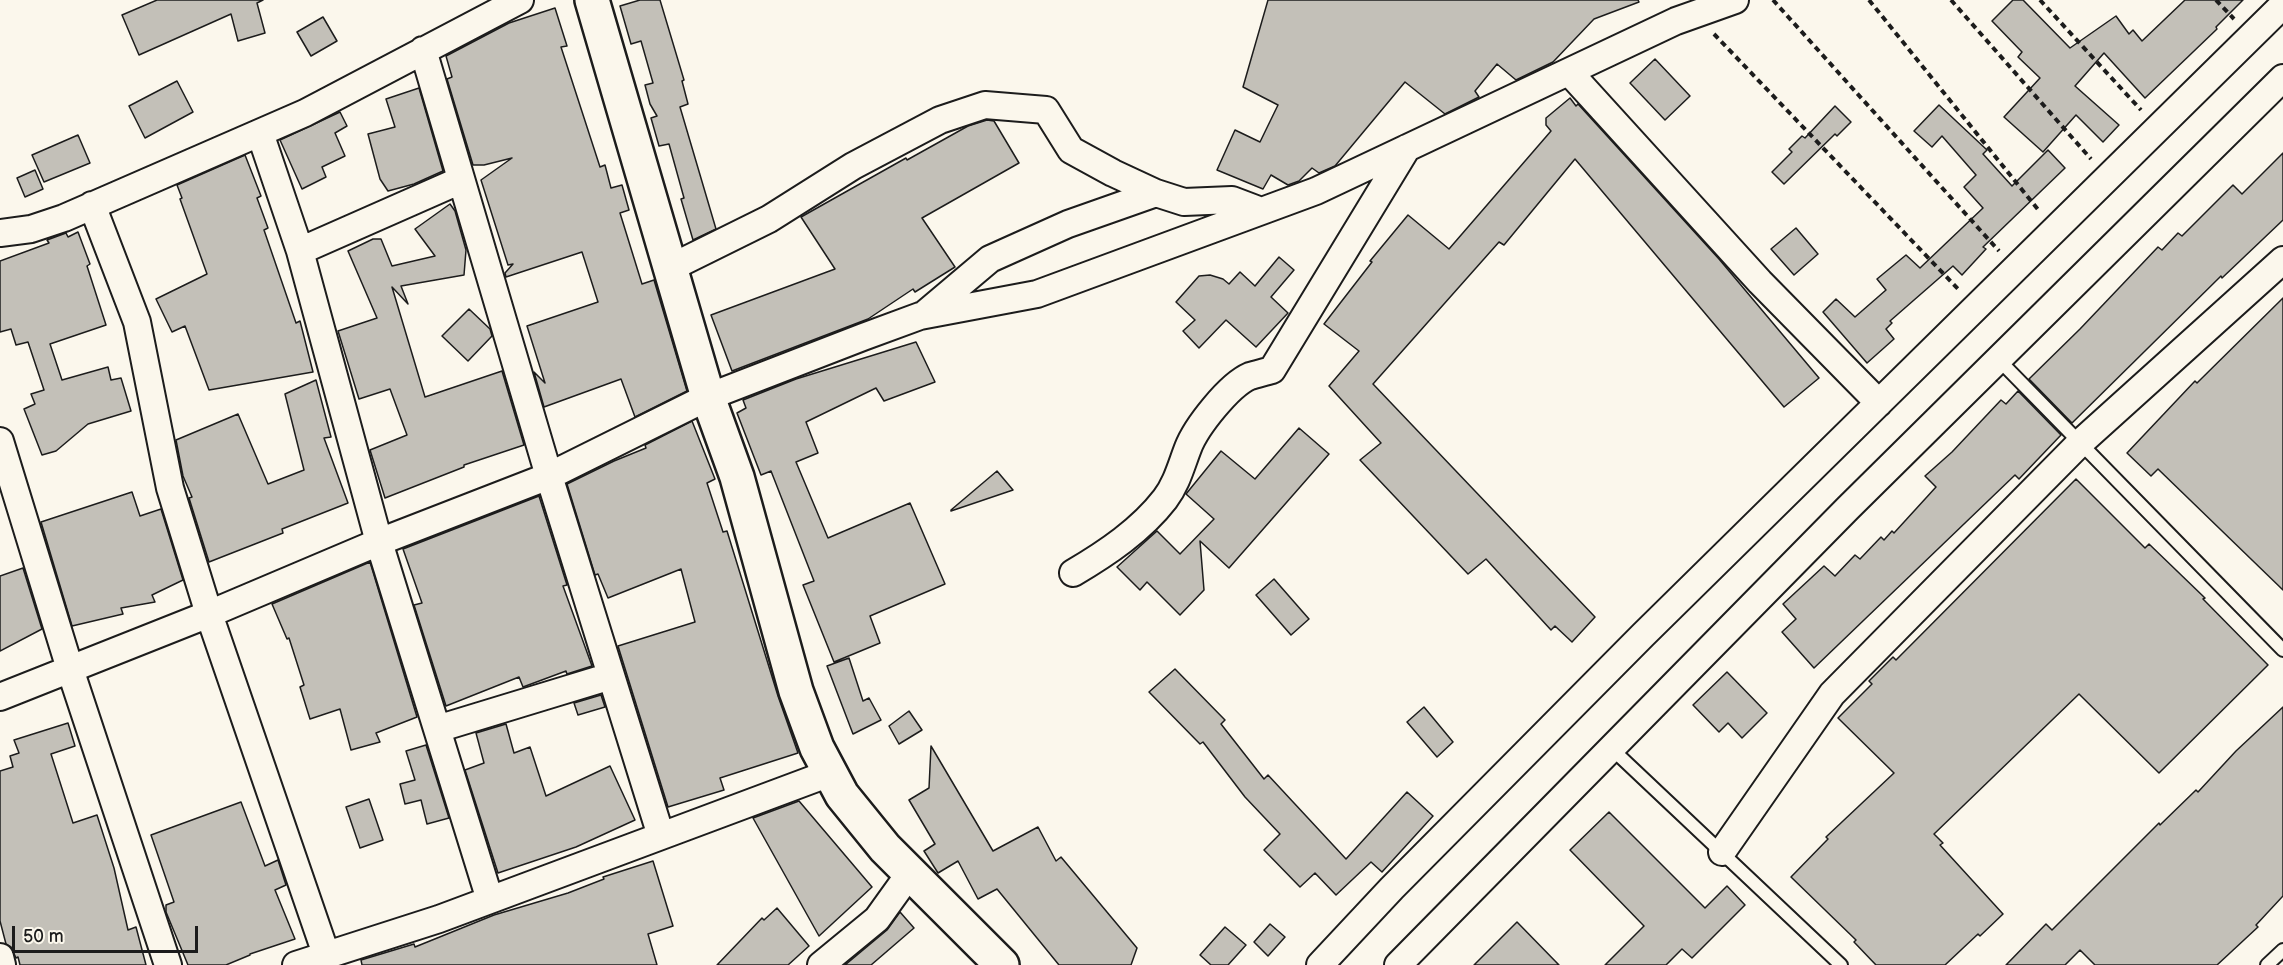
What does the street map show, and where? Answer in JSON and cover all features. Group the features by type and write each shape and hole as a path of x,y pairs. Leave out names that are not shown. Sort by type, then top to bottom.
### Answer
{"street":[{"path":"0,233 31,229 92,205 305,113 520,0"},
{"path":"592,0 708,397 737,477 796,691 817,748 842,795 885,848 1002,965"},
{"path":"0,697 209,614 379,542 549,476 708,397 924,316 1038,294 1316,191 1676,21 1735,0"},
{"path":"1320,965 1425,855 2283,5"},
{"path":"423,50 549,476 661,836"},
{"path":"1569,72 1760,282 1879,403"},
{"path":"1398,965 1840,516 2283,78"},
{"path":"670,268 769,219 853,166 940,120 985,105 1046,110 1071,150 1156,193 1184,202 1232,200 1261,211"},
{"path":"260,133 300,251 379,542 490,900"},
{"path":"1073,573 1132,533 1166,498 1177,480 1188,447 1201,425 1222,399 1248,377 1272,370 1407,148"},
{"path":"300,251 461,180"},
{"path":"924,316 990,259 1068,225 1156,193"},
{"path":"92,205 137,321 170,488 209,614 327,957"},
{"path":"1722,852 1832,694 2080,443 2283,260"},
{"path":"0,441 70,669 168,965"},
{"path":"437,729 611,676"},
{"path":"296,965 327,957 490,900 830,773"},
{"path":"821,965 877,919 910,873"},
{"path":"0,957 3,965"}],"lane":[{"path":"1999,360 2283,650"},
{"path":"1611,748 1841,965"},
{"path":"2267,965 2283,950"}],"path":[{"path":"1773,0 2015,269"},
{"path":"1869,0 2055,230"},
{"path":"1951,0 2108,178"},
{"path":"2040,0 2158,128"},
{"path":"1695,14 1976,308"}],"building":[{"path":"157,0 263,0 257,3 265,33 238,41 231,14 139,55 122,15"},
{"path":"640,0 660,0 684,80 682,81 688,104 680,107 716,229 693,240 669,144 659,146 651,118 657,116 650,104 645,85 653,83 641,41 631,44 620,6"},
{"path":"1268,0 1638,0 1639,2 1594,19 1553,62 1516,80 1497,64 1475,91 1479,97 1445,114 1405,82 1335,166 1319,173 1312,168 1299,181 1288,185 1271,175 1263,189 1217,170 1235,130 1260,142 1278,105 1243,87"},
{"path":"2013,0 2023,0 2070,48 2116,16 2129,34 2133,30 2142,41 2185,0 2243,0 2216,27 2217,29 2145,98 2104,53 2075,86 2119,125 2103,142 2076,115 2043,152 2004,117 2040,78 2018,57 2022,52 1992,21"},
{"path":"555,8 567,46 561,47 600,167 605,165 611,188 622,185 629,210 620,213 642,284 654,280 687,391 635,417 621,379 544,407 534,372 545,383 527,326 598,302 582,252 506,277 505,273 513,264 508,265 481,180 512,158 484,165 473,165 447,79 452,77 446,56 509,23"},
{"path":"323,17 337,41 311,56 297,32"},
{"path":"1655,59 1690,96 1665,120 1630,83"},
{"path":"177,81 193,112 145,138 129,106"},
{"path":"419,88 443,171 414,184 388,191 380,179 368,134 395,127 386,99"},
{"path":"1570,98 1719,259 1819,378 1784,407 1575,159 1504,245 1499,242 1373,384 1595,617 1572,642 1555,626 1551,630 1486,559 1468,574 1360,460 1381,443 1329,386 1359,351 1324,324 1372,262 1370,261 1408,215 1449,249 1551,131 1546,125 1546,118"},
{"path":"1939,105 1987,150 1983,154 2012,186 2048,150 2065,168 1983,247 1986,249 1962,275 1953,266 1890,321 1892,323 1886,329 1894,339 1867,363 1823,312 1836,299 1855,317 1886,290 1877,279 1906,255 1920,268 1983,208 1964,187 1976,175 1942,136 1932,147 1914,131"},
{"path":"1835,106 1851,122 1837,136 1835,134 1784,184 1772,172 1792,152 1789,149 1802,136 1805,138"},
{"path":"340,112 347,126 335,133 345,156 322,167 326,177 302,189 280,140"},
{"path":"987,120 994,121 1019,163 922,218 955,267 915,292 913,289 868,319 732,371 711,315 835,269 801,217 906,158 907,160 968,126"},
{"path":"78,135 90,163 44,182 32,155"},
{"path":"2283,153 2283,220 2222,278 2221,276 2072,423 2029,379 2158,247 2162,250 2178,233 2182,236 2233,185 2242,194"},
{"path":"245,155 261,196 257,198 268,228 264,230 296,323 300,321 313,372 209,390 185,326 172,332 156,299 207,274 177,185"},
{"path":"35,170 43,189 25,197 17,178"},
{"path":"450,204 455,211 466,250 464,275 401,286 408,304 392,287 425,397 502,371 524,445 464,465 464,467 385,498 370,450 407,435 390,389 359,399 338,331 377,318 348,251 373,239 381,239 392,266 435,256 415,229"},
{"path":"1796,228 1818,254 1794,275 1771,249"},
{"path":"78,232 90,264 87,266 106,325 50,344 62,380 108,367 111,380 121,378 131,411 88,424 56,451 42,455 24,409 35,404 31,394 44,390 28,342 16,345 11,329 0,332 0,261 49,243 47,240 66,233 68,237"},
{"path":"1279,257 1294,270 1271,297 1288,313 1256,347 1226,320 1199,348 1183,331 1195,320 1176,302 1199,276 1210,275 1223,279 1229,284 1240,272 1255,286"},
{"path":"2283,298 2283,590 2158,469 2151,476 2127,453 2195,381 2197,383"},
{"path":"469,309 490,329 492,336 468,361 442,336"},
{"path":"916,342 935,382 884,401 876,388 806,422 818,453 796,462 828,538 910,503 945,584 870,616 880,643 834,662 803,585 814,581 771,471 761,475 737,413 746,408 743,400 796,379"},
{"path":"316,380 331,437 324,438 348,503 282,529 283,533 209,562 189,498 192,497 183,476 176,440 238,414 268,484 304,470 285,394"},
{"path":"2018,391 2061,435 2019,479 2015,475 1814,668 1782,632 1796,619 1783,604 1824,566 1835,576 1855,555 1860,559 1881,537 1884,540 1892,531 1894,533 1936,487 1925,476 1952,452 2001,400 2006,404"},
{"path":"692,421 715,479 707,483 723,532 727,531 798,753 720,778 724,790 668,807 618,646 695,622 681,569 608,598 598,574 595,575 567,484 646,448 645,445"},
{"path":"1299,428 1329,454 1229,568 1200,541 1204,590 1180,615 1147,582 1140,590 1117,567 1157,531 1180,554 1214,519 1186,494 1221,451 1255,479"},
{"path":"997,471 1013,490 951,511 951,510"},
{"path":"2076,479 2145,548 2149,544 2205,598 2203,599 2268,665 2159,773 2079,694 1934,834 1943,843 1940,845 2003,914 1945,965 1876,965 1854,942 1856,940 1791,877 1828,839 1826,837 1894,773 1838,718 1872,684 1869,681 1893,657 1896,660"},
{"path":"132,492 140,516 161,509 183,580 152,595 155,602 121,608 123,614 72,626 41,522"},
{"path":"539,496 567,585 563,586 592,666 567,674 566,671 523,687 519,677 446,706 414,605 422,603 403,549"},
{"path":"370,562 417,717 376,733 380,742 351,750 340,709 310,719 300,687 304,685 289,638 287,639 272,604"},
{"path":"23,568 42,629 0,651 0,576"},
{"path":"1274,579 1309,619 1291,635 1256,595"},
{"path":"849,658 863,701 869,698 881,720 853,734 827,666"},
{"path":"1175,669 1225,720 1221,724 1264,779 1268,775 1346,859 1407,792 1433,816 1382,872 1371,862 1336,895 1315,873 1300,887 1264,850 1280,834 1245,797 1203,742 1200,744 1149,692"},
{"path":"1727,672 1767,713 1742,738 1728,723 1719,732 1693,705"},
{"path":"601,695 605,707 578,715 574,703"},
{"path":"1424,707 1453,742 1437,757 1407,722"},
{"path":"2283,707 2283,896 2256,925 2258,927 2217,965 2095,965 2080,950 2065,965 2006,965 2046,924 2052,930 2159,823 2160,825 2196,790 2198,792 2236,751"},
{"path":"909,711 922,730 899,744 889,726"},
{"path":"68,723 75,746 51,754 73,823 97,815 114,868 128,930 136,927 146,965 20,965 18,957 16,958 11,947 6,944 0,921 0,771 13,767 10,756 19,753 14,740"},
{"path":"506,724 514,753 530,747 546,796 610,766 635,820 576,847 498,873 465,770 484,763 476,733"},
{"path":"426,745 449,818 427,824 421,800 405,804 400,784 415,780 406,751"},
{"path":"931,746 993,851 1038,827 1056,861 1061,857 1137,948 1131,965 1059,965 997,889 978,899 958,861 938,873 924,851 935,844 909,800 929,788"},
{"path":"369,799 383,840 360,848 346,807"},
{"path":"799,801 872,887 819,936 753,818"},
{"path":"241,802 265,866 278,860 286,885 275,890 295,939 250,954 226,965 188,965 166,912 166,905 174,902 151,835"},
{"path":"1609,812 1705,908 1727,886 1745,905 1692,958 1682,949 1666,965 1605,965 1644,926 1570,850"},
{"path":"653,861 673,926 648,934 657,965 362,965 361,960 414,944 415,947 494,915 568,893 604,879 603,877"},
{"path":"777,908 809,946 788,965 717,965 762,918 764,920"},
{"path":"900,912 914,928 871,965 845,965 887,930"},
{"path":"1517,922 1559,965 1474,965"},
{"path":"1270,924 1285,937 1268,956 1254,942"},
{"path":"1225,927 1246,945 1228,965 1211,965 1200,955"}]}
